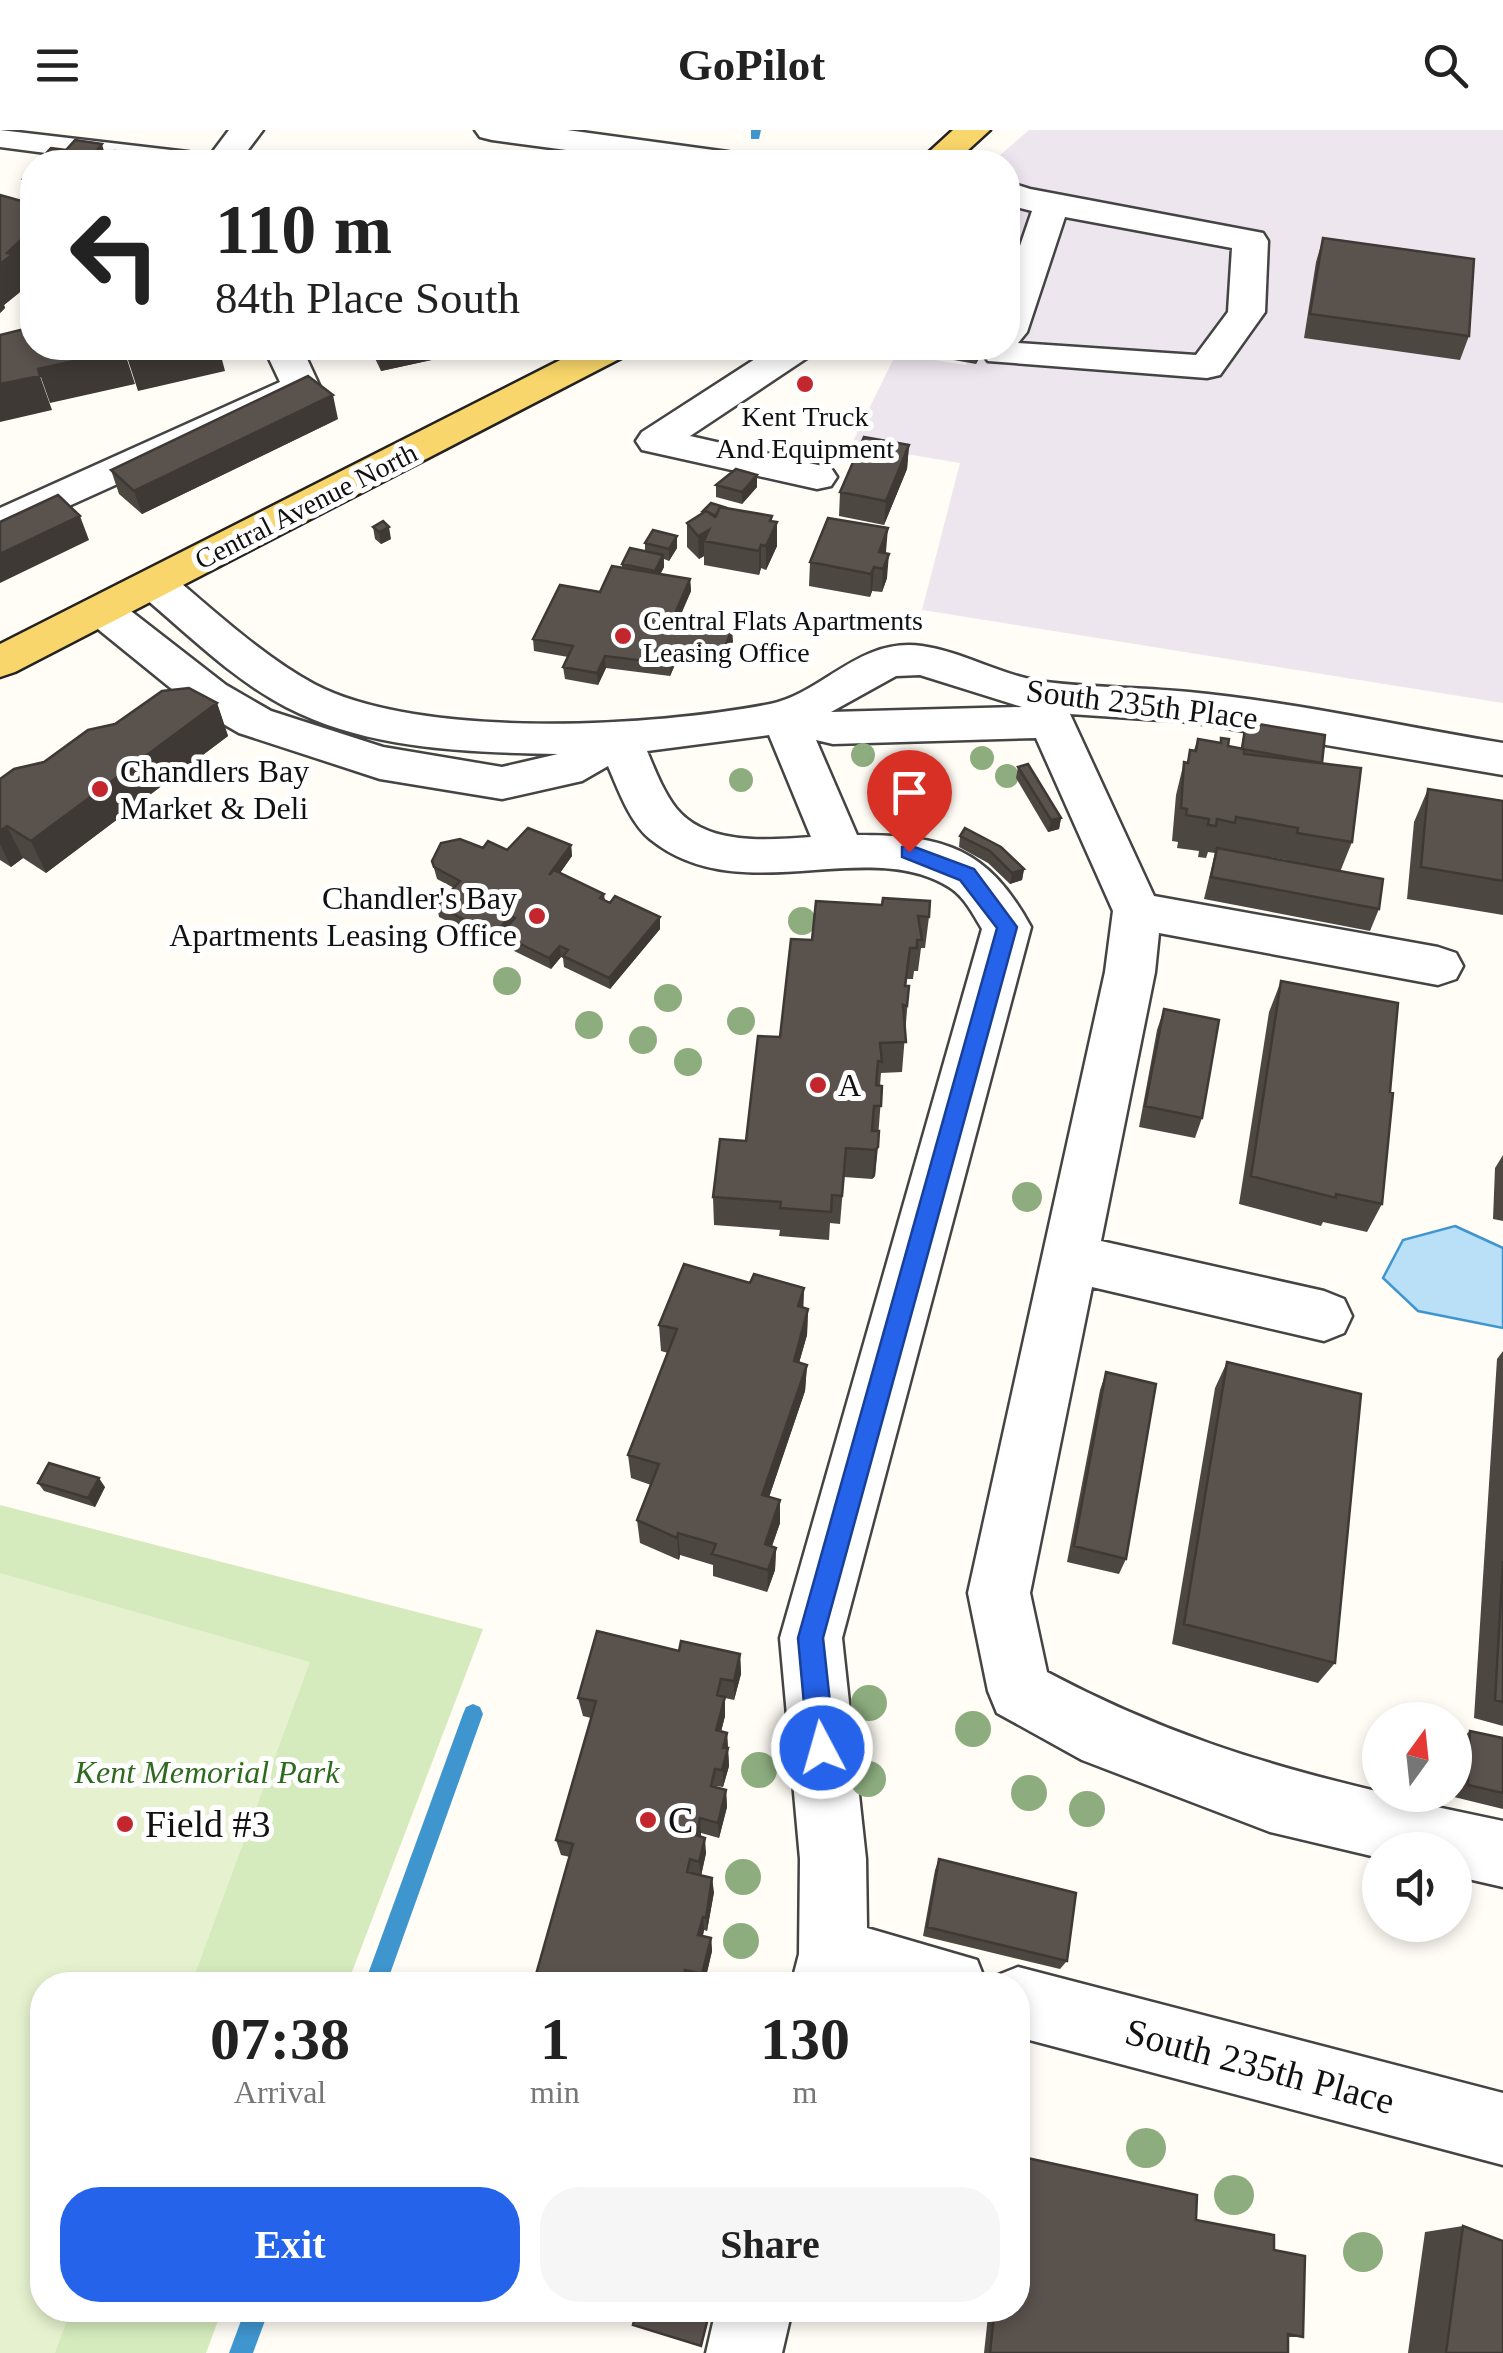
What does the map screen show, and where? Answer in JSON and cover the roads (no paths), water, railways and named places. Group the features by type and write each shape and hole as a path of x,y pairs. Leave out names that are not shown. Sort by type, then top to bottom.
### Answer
{"main road":[{"path":"953,150 972,130"},
{"name":"Central Avenue North","path":"0,662 589,360"}],"street":[{"path":"492,130 574,136 657,150"},
{"path":"0,137 98,150"},
{"path":"1020,195 1250,241 1246,312 1208,367 1020,354"},
{"path":"1020,297 1052,204"},
{"path":"0,524 301,387 289,360"},
{"path":"779,360 656,441 817,477"},
{"path":"16,480 65,494"},
{"name":"South 235th Place","path":"155,584 270,676 304,698 358,720 396,727 618,740 784,718 887,662 921,660 1046,709 1191,707 1503,759"},
{"name":"South 235th Place","path":"103,611 210,696 255,722 380,763 502,783 566,770 618,740"},
{"path":"784,718 833,728 1046,709 1137,912 1130,972 999,1593 1020,1690 1105,1737 1270,1799 1503,1854"},
{"path":"784,718 840,851"},
{"path":"618,740 663,824 696,846 725,854 909,852 967,874 1007,927 810,1638 832,1858 830,1970"},
{"path":"1137,912 1438,966"},
{"path":"1070,1258 1324,1316"},
{"name":"South 235th Place","path":"1030,2005 1503,2129"},
{"path":"744,2353 751,2322"}],"water":[{"path":"1455,1226 1503,1248 1503,1328 1418,1311 1383,1278 1403,1240"}],"waterway":[{"path":"755,137 756,130"},
{"path":"380,1972 473,1714"},
{"path":"241,2353 253,2322"}],"place":[{"name":"Kent Truck And Equipment","path":"805,384"},
{"name":"Central Flats Apartments Leasing Office","path":"623,636"},
{"name":"Chandlers Bay Market & Deli","path":"100,789"},
{"name":"Chandler's Bay Apartments Leasing Office","path":"537,916"},
{"name":"A","path":"818,1085"},
{"name":"C","path":"648,1820"},
{"name":"Field #3","path":"125,1824"}],"park label":[{"name":"Kent Memorial Park","path":"207,1772"}]}
